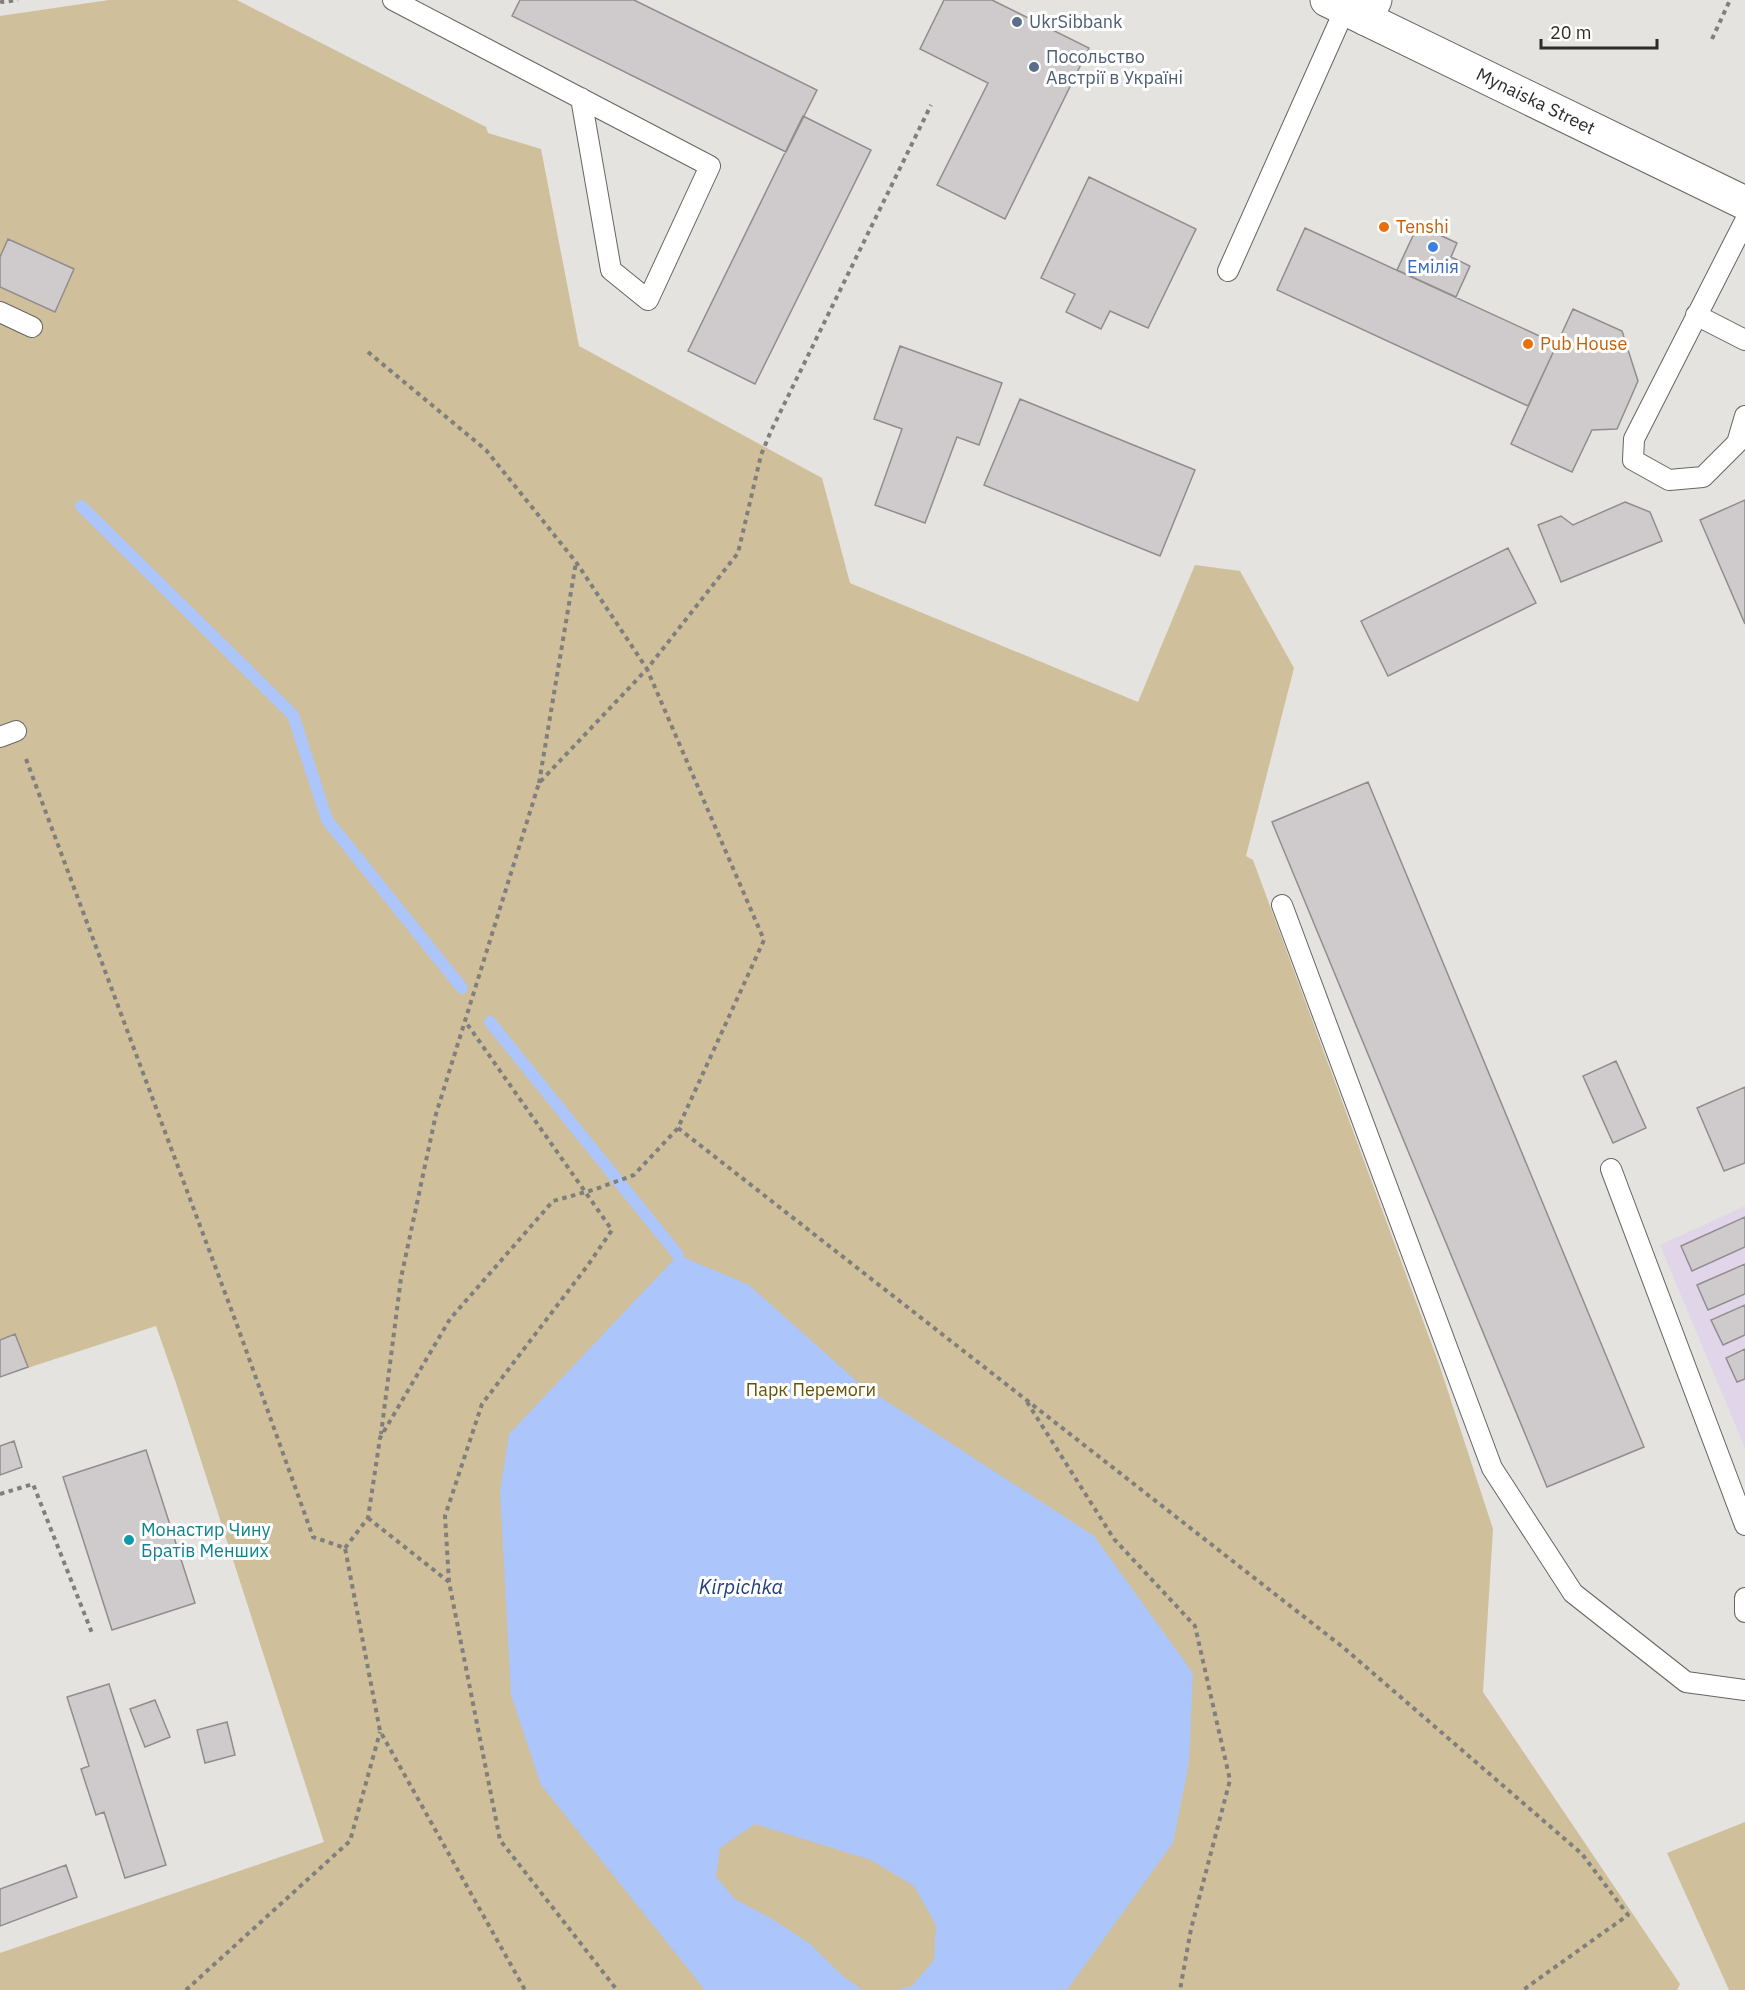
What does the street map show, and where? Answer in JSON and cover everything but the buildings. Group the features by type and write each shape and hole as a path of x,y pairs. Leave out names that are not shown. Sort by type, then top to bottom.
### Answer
{"main road":[{"name":"Mynaiska Street","path":"1353,7 1745,203"}],"lane":[{"path":"393,0 582,98 710,165 648,300 611,270 582,98"},
{"path":"1228,271 1353,7"},
{"path":"1745,221 1634,439 1633,460 1669,480 1702,477 1737,443 1745,416"},
{"path":"0,312 32,327"},
{"path":"1696,315 1745,340"},
{"path":"1282,905 1492,1468 1574,1593 1686,1682 1745,1690"},
{"path":"1611,1169 1745,1525"},
{"path":"1745,1598 1745,1612"}],"path":[{"path":"1,2 18,0"},
{"path":"1713,39 1730,0"},
{"path":"539,783 647,669 738,553 766,442 931,105"},
{"path":"368,352 486,450 576,562 647,669 764,940 678,1128 634,1175 553,1201 450,1319 381,1438"},
{"path":"525,1990 380,1731 345,1548 368,1518 381,1438 401,1278 436,1113 539,783 576,562"},
{"path":"8,734 237,1325 314,1537 345,1548"},
{"path":"465,1021 612,1230 482,1404 445,1516 449,1582 500,1840 617,1990"},
{"path":"678,1128 1344,1648 1582,1854 1628,1915 1523,1990"},
{"path":"1025,1399 1114,1539 1196,1626 1230,1780 1191,1929 1180,1990"},
{"path":"0,1494 33,1484 92,1634"},
{"path":"368,1518 449,1582"},
{"path":"186,1990 350,1841 380,1731"}],"shaded area":[{"path":"1745,1206 1745,1448 1660,1245"}],"green space":[{"name":"Парк Перемоги","path":"109,0 237,0 486,127 488,133 541,149 579,346 822,478 850,583 1138,702 1195,565 1240,571 1294,668 1246,856 1253,860 1439,1364 1493,1529 1483,1692 1680,1984 1677,1990 0,1990 0,1953 324,1842 156,1326 0,1377 0,16"},
{"path":"1745,1822 1745,1990 1729,1990 1667,1853"}],"water":[{"name":"Kirpichka","path":"678,1255 749,1285 860,1384 1094,1536 1193,1673 1189,1763 1173,1843 1067,1990 897,1990 912,1986 934,1960 936,1925 914,1886 871,1860 755,1824 720,1848 716,1877 735,1899 809,1943 844,1977 863,1990 705,1990 541,1785 511,1695 500,1491 509,1434"}],"waterway":[{"path":"81,506 293,715 327,820 462,988"},
{"path":"490,1022 678,1255"}],"place":[{"name":"UkrSibbank","path":"1017,22"},
{"name":"Посольство Австрії в Україні","path":"1034,67"},
{"name":"Tenshi","path":"1384,227"},
{"name":"Емілія","path":"1433,247"},
{"name":"Pub House","path":"1528,344"},
{"name":"Монастир Чину Братів Менших","path":"129,1540"}]}
